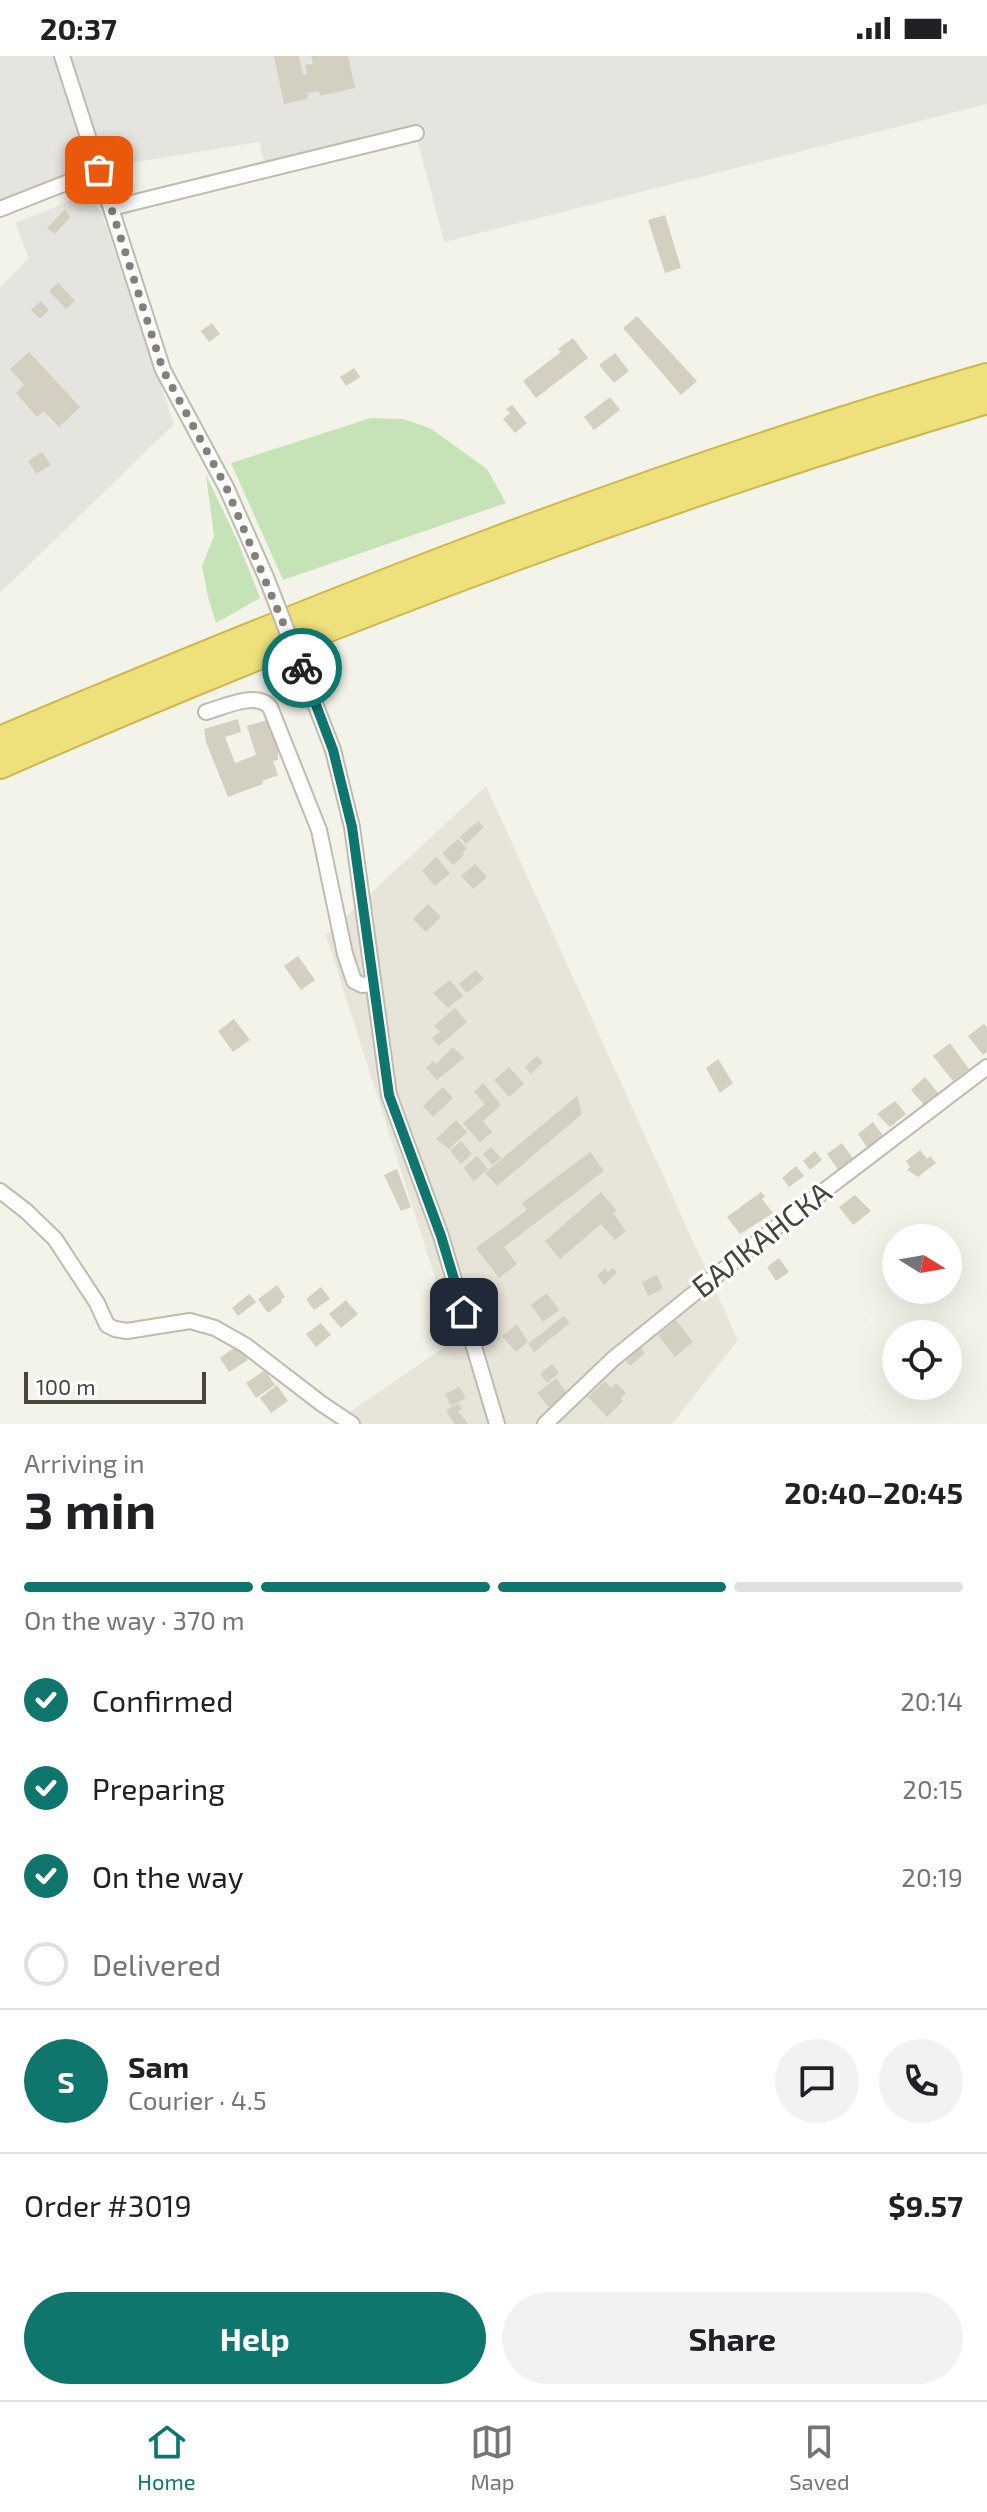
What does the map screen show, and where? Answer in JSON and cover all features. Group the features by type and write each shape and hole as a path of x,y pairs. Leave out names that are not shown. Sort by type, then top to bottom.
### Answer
{"highway":[{"path":"0,740 301,615 643,485 857,415 987,377"},
{"path":"0,765 122,711 426,589 729,480 987,400"}],"street":[{"path":"62,56 163,370 226,487 266,577 333,750 351,818 372,984 393,1109 441,1236 497,1424"},
{"path":"111,208 416,133"},
{"path":"0,209 99,170"},
{"path":"206,712 255,699 265,701 270,707 319,830 345,954 354,981 362,985 372,984"},
{"name":"БАЛКАНСКА","path":"545,1424 613,1359 745,1252 987,1067"},
{"path":"0,1191 55,1239 97,1303 107,1325 127,1331 190,1321 228,1334 352,1424"}],"shaded area":[{"path":"0,56 987,56 987,104 444,242 416,134 267,171 259,142 130,163 0,211"},
{"path":"87,194 102,214 174,424 0,593 0,287 29,258 15,223"},
{"path":"486,786 738,1340 672,1424 332,1424 455,1340 326,935"}],"green space":[{"path":"371,418 403,419 430,428 487,469 506,503 283,580 231,463"},
{"path":"206,475 260,598 216,623 202,566 214,536"}],"building":[{"path":"274,56 299,56 303,75 307,74 305,65 313,64 311,56 348,56 355,88 320,96 319,91 307,93 308,99 284,104"},
{"path":"65,209 70,217 55,234 47,228"},
{"path":"665,215 681,268 665,273 648,220"},
{"path":"58,283 75,301 66,309 49,291"},
{"path":"41,301 49,310 40,319 31,310"},
{"path":"637,316 697,381 681,395 623,328"},
{"path":"212,323 220,334 209,342 201,331"},
{"path":"573,338 588,358 536,398 523,381 561,352 558,349"},
{"path":"29,352 80,407 59,427 44,411 37,417 16,393 24,385 10,369"},
{"path":"615,353 629,371 614,383 599,365"},
{"path":"354,368 360,377 346,386 340,377"},
{"path":"610,397 620,410 594,430 584,417"},
{"path":"512,405 527,423 515,433 503,419 510,413 506,409"},
{"path":"42,452 51,465 36,474 28,461"},
{"path":"238,719 241,732 225,737 235,763 256,755 247,726 267,720 278,749 278,760 273,761 278,775 228,797 206,742 204,729"},
{"path":"478,821 484,827 466,844 460,837"},
{"path":"458,839 467,848 453,865 442,853"},
{"path":"436,857 450,873 435,886 422,871"},
{"path":"475,864 487,877 473,889 461,876"},
{"path":"428,904 441,917 426,932 413,919"},
{"path":"298,956 315,980 301,990 284,966"},
{"path":"476,970 484,979 467,993 459,984"},
{"path":"450,980 463,996 448,1008 433,993"},
{"path":"455,1008 467,1022 439,1046 432,1038 440,1032 434,1026"},
{"path":"234,1019 250,1040 233,1052 218,1031"},
{"path":"984,1024 987,1027 987,1052 983,1055 968,1036"},
{"path":"950,1043 969,1069 953,1081 933,1056"},
{"path":"453,1047 464,1058 437,1080 426,1068 433,1061 436,1064"},
{"path":"537,1056 543,1062 531,1074 525,1067"},
{"path":"718,1059 733,1083 720,1093 706,1068"},
{"path":"509,1067 524,1084 509,1097 494,1080"},
{"path":"925,1077 938,1093 924,1105 911,1090"},
{"path":"483,1083 501,1105 483,1121 492,1132 480,1142 463,1123 485,1104 474,1092"},
{"path":"443,1087 453,1098 433,1117 423,1106"},
{"path":"577,1096 582,1114 497,1186 485,1173"},
{"path":"895,1101 906,1114 890,1127 877,1114"},
{"path":"456,1120 467,1132 449,1149 436,1139"},
{"path":"873,1122 884,1137 868,1149 858,1134"},
{"path":"461,1141 472,1154 461,1164 450,1151"},
{"path":"842,1143 854,1160 839,1171 827,1154"},
{"path":"491,1147 501,1158 492,1165 483,1154"},
{"path":"920,1150 927,1159 930,1156 936,1163 918,1177 907,1170 910,1167 906,1161"},
{"path":"815,1151 822,1160 810,1170 803,1161"},
{"path":"590,1152 604,1171 504,1247 517,1264 499,1278 476,1248 527,1210 522,1203"},
{"path":"477,1156 488,1169 474,1181 463,1168"},
{"path":"796,1166 804,1176 789,1187 782,1178"},
{"path":"397,1169 411,1207 401,1211 384,1175"},
{"path":"601,1192 617,1211 613,1213 626,1231 615,1240 601,1224 560,1259 545,1241"},
{"path":"761,1192 765,1196 762,1199 773,1213 740,1234 727,1217"},
{"path":"855,1195 871,1211 853,1225 839,1207"},
{"path":"779,1258 789,1272 776,1281 767,1267"},
{"path":"605,1268 608,1272 613,1268 617,1273 604,1285 597,1276"},
{"path":"657,1275 663,1289 648,1296 642,1282"},
{"path":"277,1285 285,1297 268,1313 258,1299"},
{"path":"321,1287 330,1299 314,1310 306,1299"},
{"path":"547,1293 559,1310 543,1322 531,1305"},
{"path":"249,1294 256,1302 238,1316 232,1308"},
{"path":"346,1300 358,1314 341,1328 329,1314"},
{"path":"564,1316 570,1323 534,1352 528,1344"},
{"path":"676,1320 693,1342 675,1357 658,1335"},
{"path":"321,1323 331,1335 316,1347 306,1334"},
{"path":"517,1324 528,1342 516,1352 502,1336"},
{"path":"238,1345 248,1360 229,1372 220,1358"},
{"path":"640,1346 645,1353 630,1366 624,1358"},
{"path":"552,1364 559,1373 547,1383 540,1374"},
{"path":"265,1370 275,1385 256,1398 246,1383"},
{"path":"556,1378 567,1393 549,1407 537,1393"},
{"path":"605,1381 611,1388 616,1383 626,1393 621,1398 623,1401 607,1417 588,1397"},
{"path":"277,1385 288,1401 271,1413 260,1398"},
{"path":"459,1387 466,1398 451,1406 445,1394"},
{"path":"459,1403 462,1409 458,1411 468,1424 454,1424 446,1410"}],"way so far":[{"path":"99,170 163,370 249,536 302,668"}],"route":[{"path":"302,668 333,750 352,827 389,1095 441,1236 464,1312"}]}
